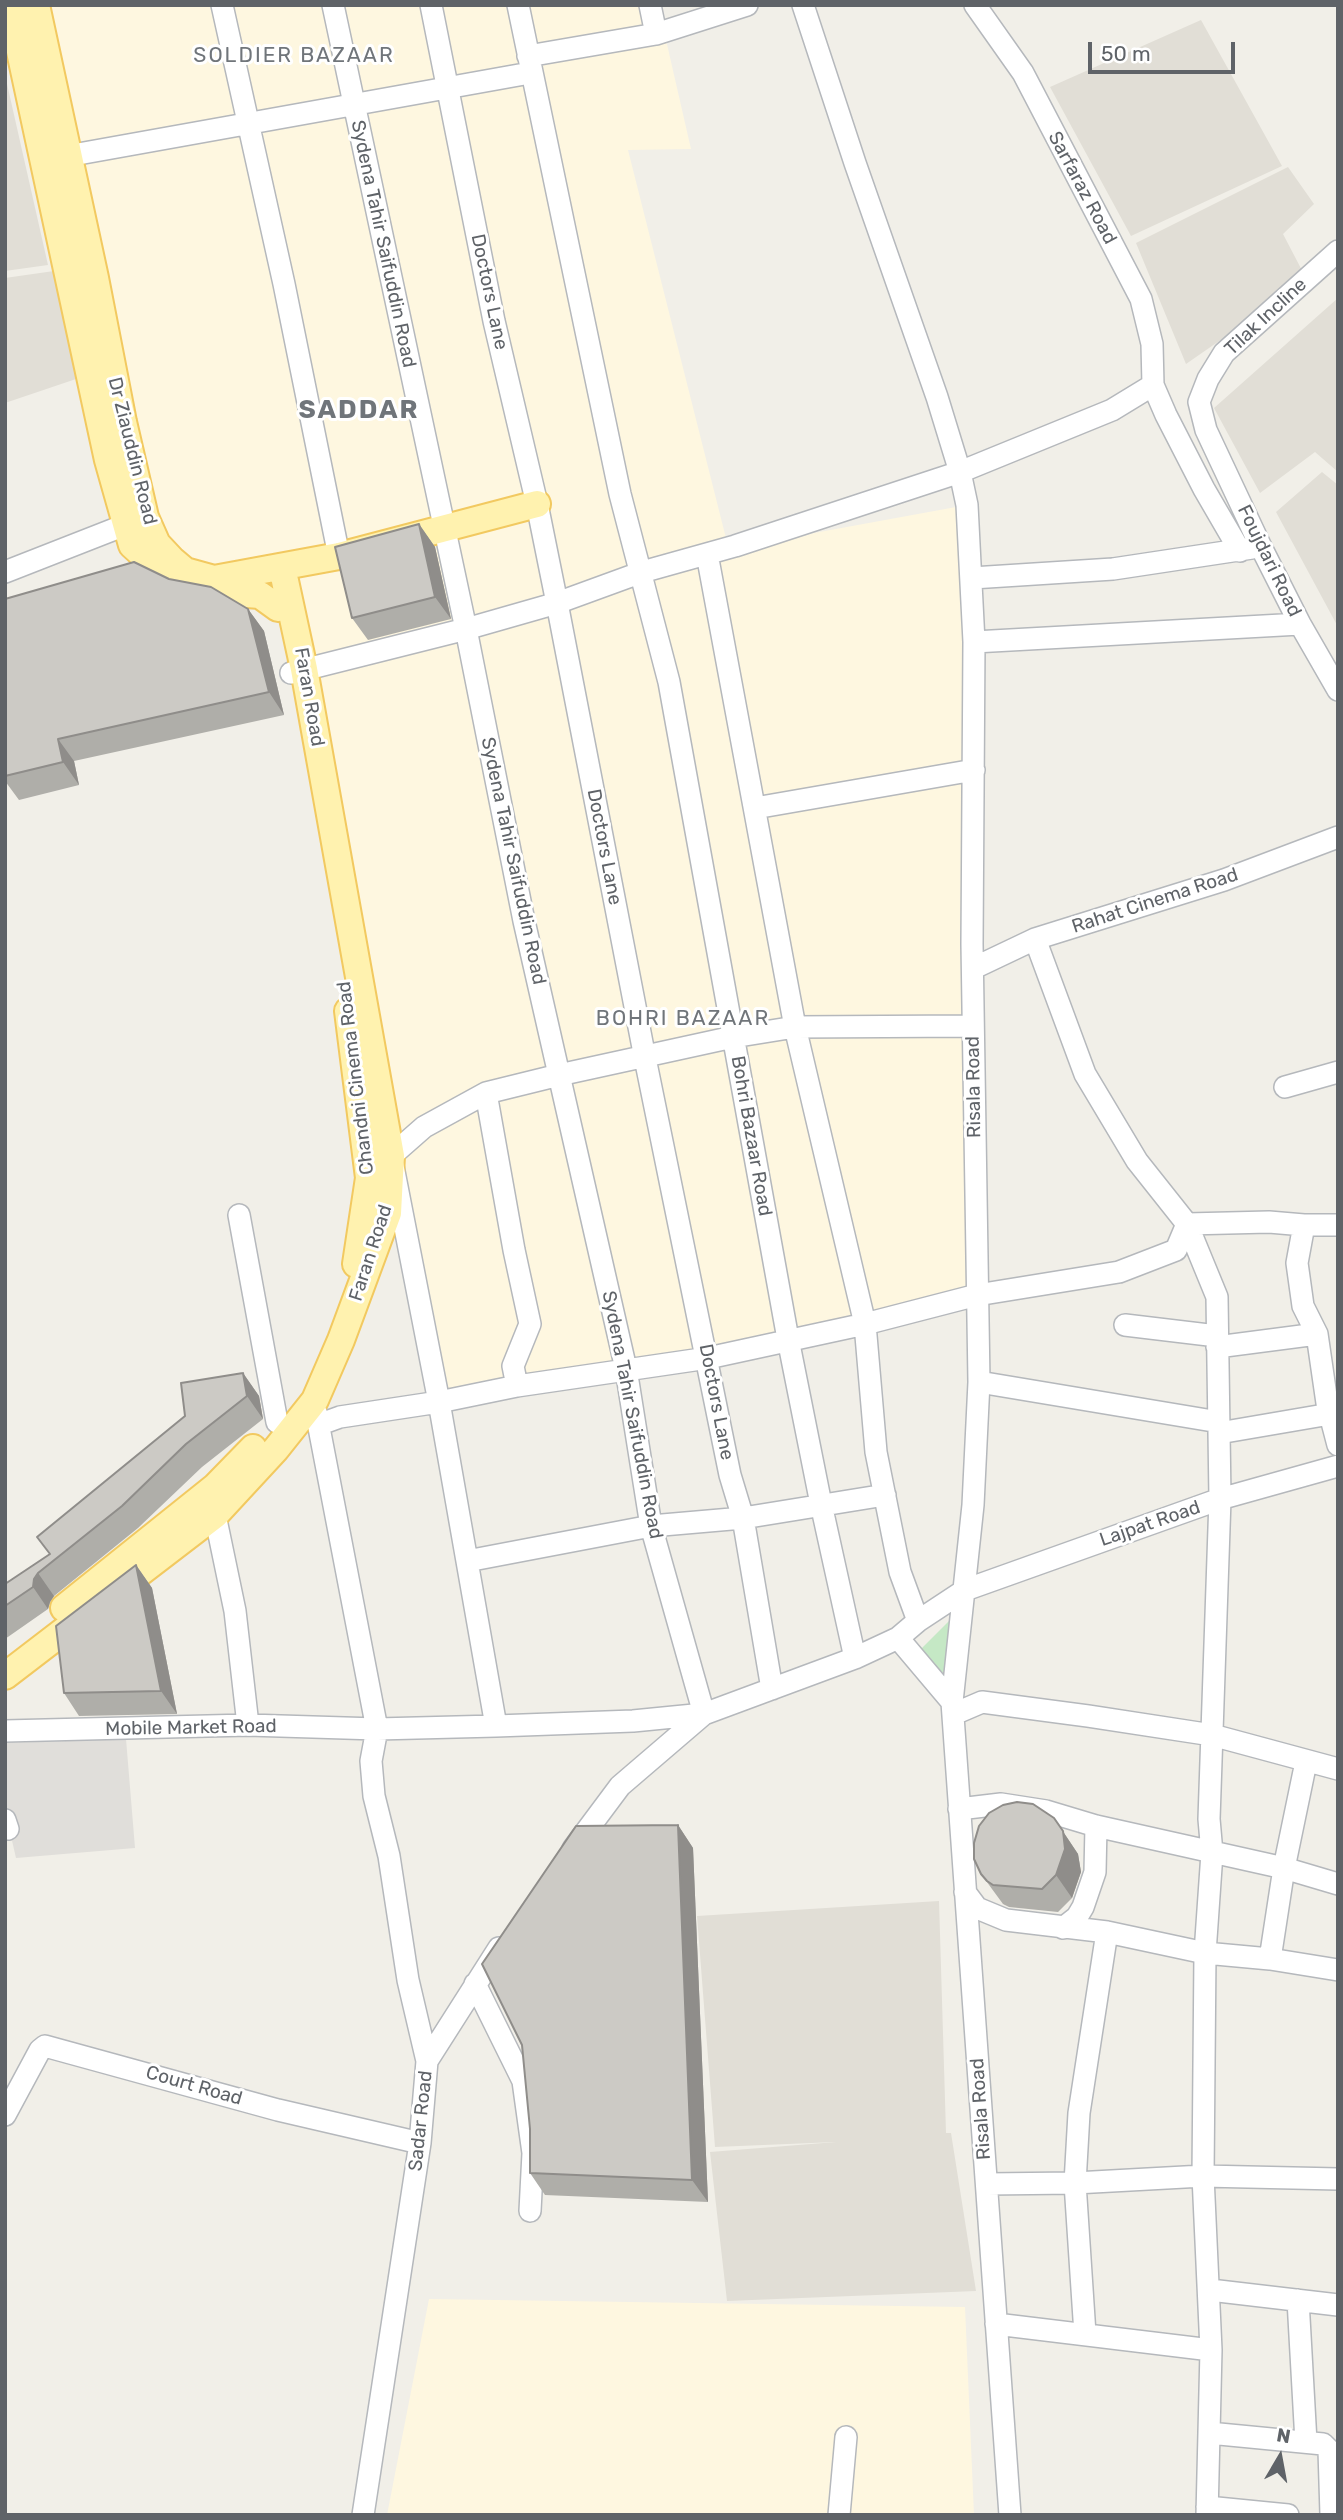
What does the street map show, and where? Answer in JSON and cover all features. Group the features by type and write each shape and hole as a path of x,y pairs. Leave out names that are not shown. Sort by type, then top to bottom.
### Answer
{"main road":[{"name":"Dr Ziauddin Road","path":"10,5 108,460 132,545 164,574 220,592 260,595 278,608"},
{"name":"Dr Ziauddin Road","path":"36,5 123,422 145,517 157,544 185,571 214,579 339,556 444,526 537,504"},
{"name":"Chandni Cinema Road","path":"5,1656 215,1487 276,1422 319,1360 338,1318 355,1269 369,1178 336,917 297,671 278,608 275,568"},
{"name":"Faran Road","path":"5,1676 215,1515 276,1449 316,1412 388,1213 391,1156 275,568"}],"street":[{"path":"222,5 284,285 339,556"},
{"name":"Sydena Tahir Saifuddin Road","path":"332,5 466,629 524,921 626,1369 651,1526 704,1714"},
{"name":"Doctors Lane","path":"431,5 494,321 537,504 730,1475 743,1518 772,1689"},
{"name":"Bohri Bazaar Road","path":"518,5 620,494 668,682 788,1339 855,1658"},
{"path":"650,5 656,34"},
{"path":"67,156 447,88 529,64 656,34 747,5"},
{"name":"Risala Road","path":"803,5 937,397 967,505 974,642 973,1026 979,1382 973,1505 953,1708 1010,2515"},
{"name":"Sarfaraz Road","path":"975,5 1023,74 1141,299 1152,344 1153,385"},
{"name":"Tilak Incline","path":"1206,430 1199,402 1208,379 1224,353 1338,251"},
{"path":"297,671 466,629 557,603 642,572 707,554 960,472 1112,411 1153,385 1204,489 1240,551"},
{"name":"Foujdari Road","path":"1206,430 1300,624 1338,690"},
{"path":"5,572 125,525"},
{"path":"972,578 1113,569 1261,547"},
{"path":"707,554 795,1027 865,1324 876,1452 900,1572 918,1621"},
{"path":"974,642 1300,624"},
{"path":"754,808 974,770"},
{"name":"Rahat Cinema Road","path":"974,968 1035,939 1224,880 1338,837"},
{"path":"1035,939 1085,1074 1138,1161 1187,1224 1217,1297 1220,1499 1209,1819 1212,1853 1205,1952 1203,2176 1211,2350 1207,2511 1288,2515"},
{"path":"496,1726 439,1402 391,1156 424,1127 486,1093 559,1075 733,1037 795,1027 973,1026"},
{"path":"1285,1087 1338,1072"},
{"path":"486,1093 530,1324 513,1366 517,1386"},
{"path":"239,1215 276,1422"},
{"path":"1187,1224 1269,1222 1338,1225"},
{"path":"377,1729 316,1412 340,1417 439,1402 517,1386 708,1357 865,1324 977,1295 1119,1272 1176,1250 1187,1224"},
{"path":"1304,1225 1297,1263 1303,1306 1317,1334 1338,1445"},
{"path":"1125,1325 1217,1342 1317,1334"},
{"path":"979,1382 1029,1389 1219,1427 1331,1399"},
{"name":"Lajpat Road","path":"704,1714 855,1658 898,1638 918,1621 965,1590 1220,1499 1338,1466"},
{"path":"467,1561 651,1526 743,1518 885,1495"},
{"path":"215,1515 235,1611 248,1725"},
{"path":"898,1638 953,1708 982,1702 1212,1735 1338,1769"},
{"path":"557,1869 620,1786 704,1714"},
{"name":"Mobile Market Road","path":"5,1731 248,1725 377,1729 633,1721 704,1714"},
{"name":"Sadar Road","path":"363,2515 420,2143 428,2061 408,1980 389,1856 374,1796 371,1761 377,1729"},
{"path":"1270,1959 1284,1868 1306,1762"},
{"path":"960,1810 1001,1804 1046,1811 1096,1826 1284,1868 1338,1884"},
{"path":"1063,1928 1077,1917 1083,1907 1095,1872 1096,1826"},
{"path":"965,1892 977,1908 1006,1920 1107,1932 1205,1952 1338,1969"},
{"path":"428,2061 510,1931"},
{"path":"1085,2334 1076,2183 1079,2113 1107,1932"},
{"path":"475,1984 523,2081 533,2153 530,2211"},
{"name":"Court Road","path":"5,2115 40,2050 46,2046 278,2110 420,2143"},
{"path":"986,2184 1076,2183 1203,2176 1338,2179"},
{"path":"1210,2290 1338,2305"},
{"path":"1298,2300 1306,2442"},
{"path":"996,2324 1211,2350"},
{"path":"1209,2433 1323,2444 1329,2450 1331,2515"},
{"path":"839,2515 846,2437"}],"shaded area":[{"path":"9,5 658,5 691,149 628,150 731,558 814,533 967,505 977,1295 439,1402 304,670 291,673 278,608 164,574"},
{"path":"1201,20 1282,166 1131,236 1050,87"},
{"path":"5,75 48,265 5,271"},
{"path":"1288,167 1314,204 1283,234 1307,280 1186,364 1136,243"},
{"path":"54,271 76,379 5,403 5,278"},
{"path":"1338,298 1338,472 1315,452 1260,493 1214,408"},
{"path":"1322,472 1338,485 1338,627 1276,512"},
{"path":"126,1739 135,1848 16,1858 5,1810 5,1743"},
{"path":"939,1901 946,2133 951,2133 976,2291 727,2301 710,2152 836,2142 715,2147 697,1916"},
{"path":"429,2299 965,2307 974,2515 387,2515"}],"green space":[{"path":"950,1620 948,1676 916,1654"}],"building":[{"path":"419,524 435,597 352,618 335,547"},
{"path":"134,562 169,579 211,587 248,609 269,692 58,739 63,762 5,776 5,599"},
{"path":"243,1373 247,1396 186,1444 122,1506 38,1573 33,1587 5,1606 5,1584 50,1554 37,1537 185,1416 181,1383"},
{"path":"136,1565 161,1691 64,1693 56,1626"},
{"path":"1017,1802 1033,1804 1054,1818 1063,1831 1065,1849 1056,1875 1042,1889 993,1885 981,1874 974,1859 974,1843 979,1826 989,1813 1003,1805"},
{"path":"678,1825 692,2180 530,2173 530,2129 522,2045 482,1964 576,1826"}],"district":[{"name":"SOLDIER BAZAAR","path":"294,56"},
{"name":"SADDAR","path":"359,410"},
{"name":"BOHRI BAZAAR","path":"683,1019"}]}
